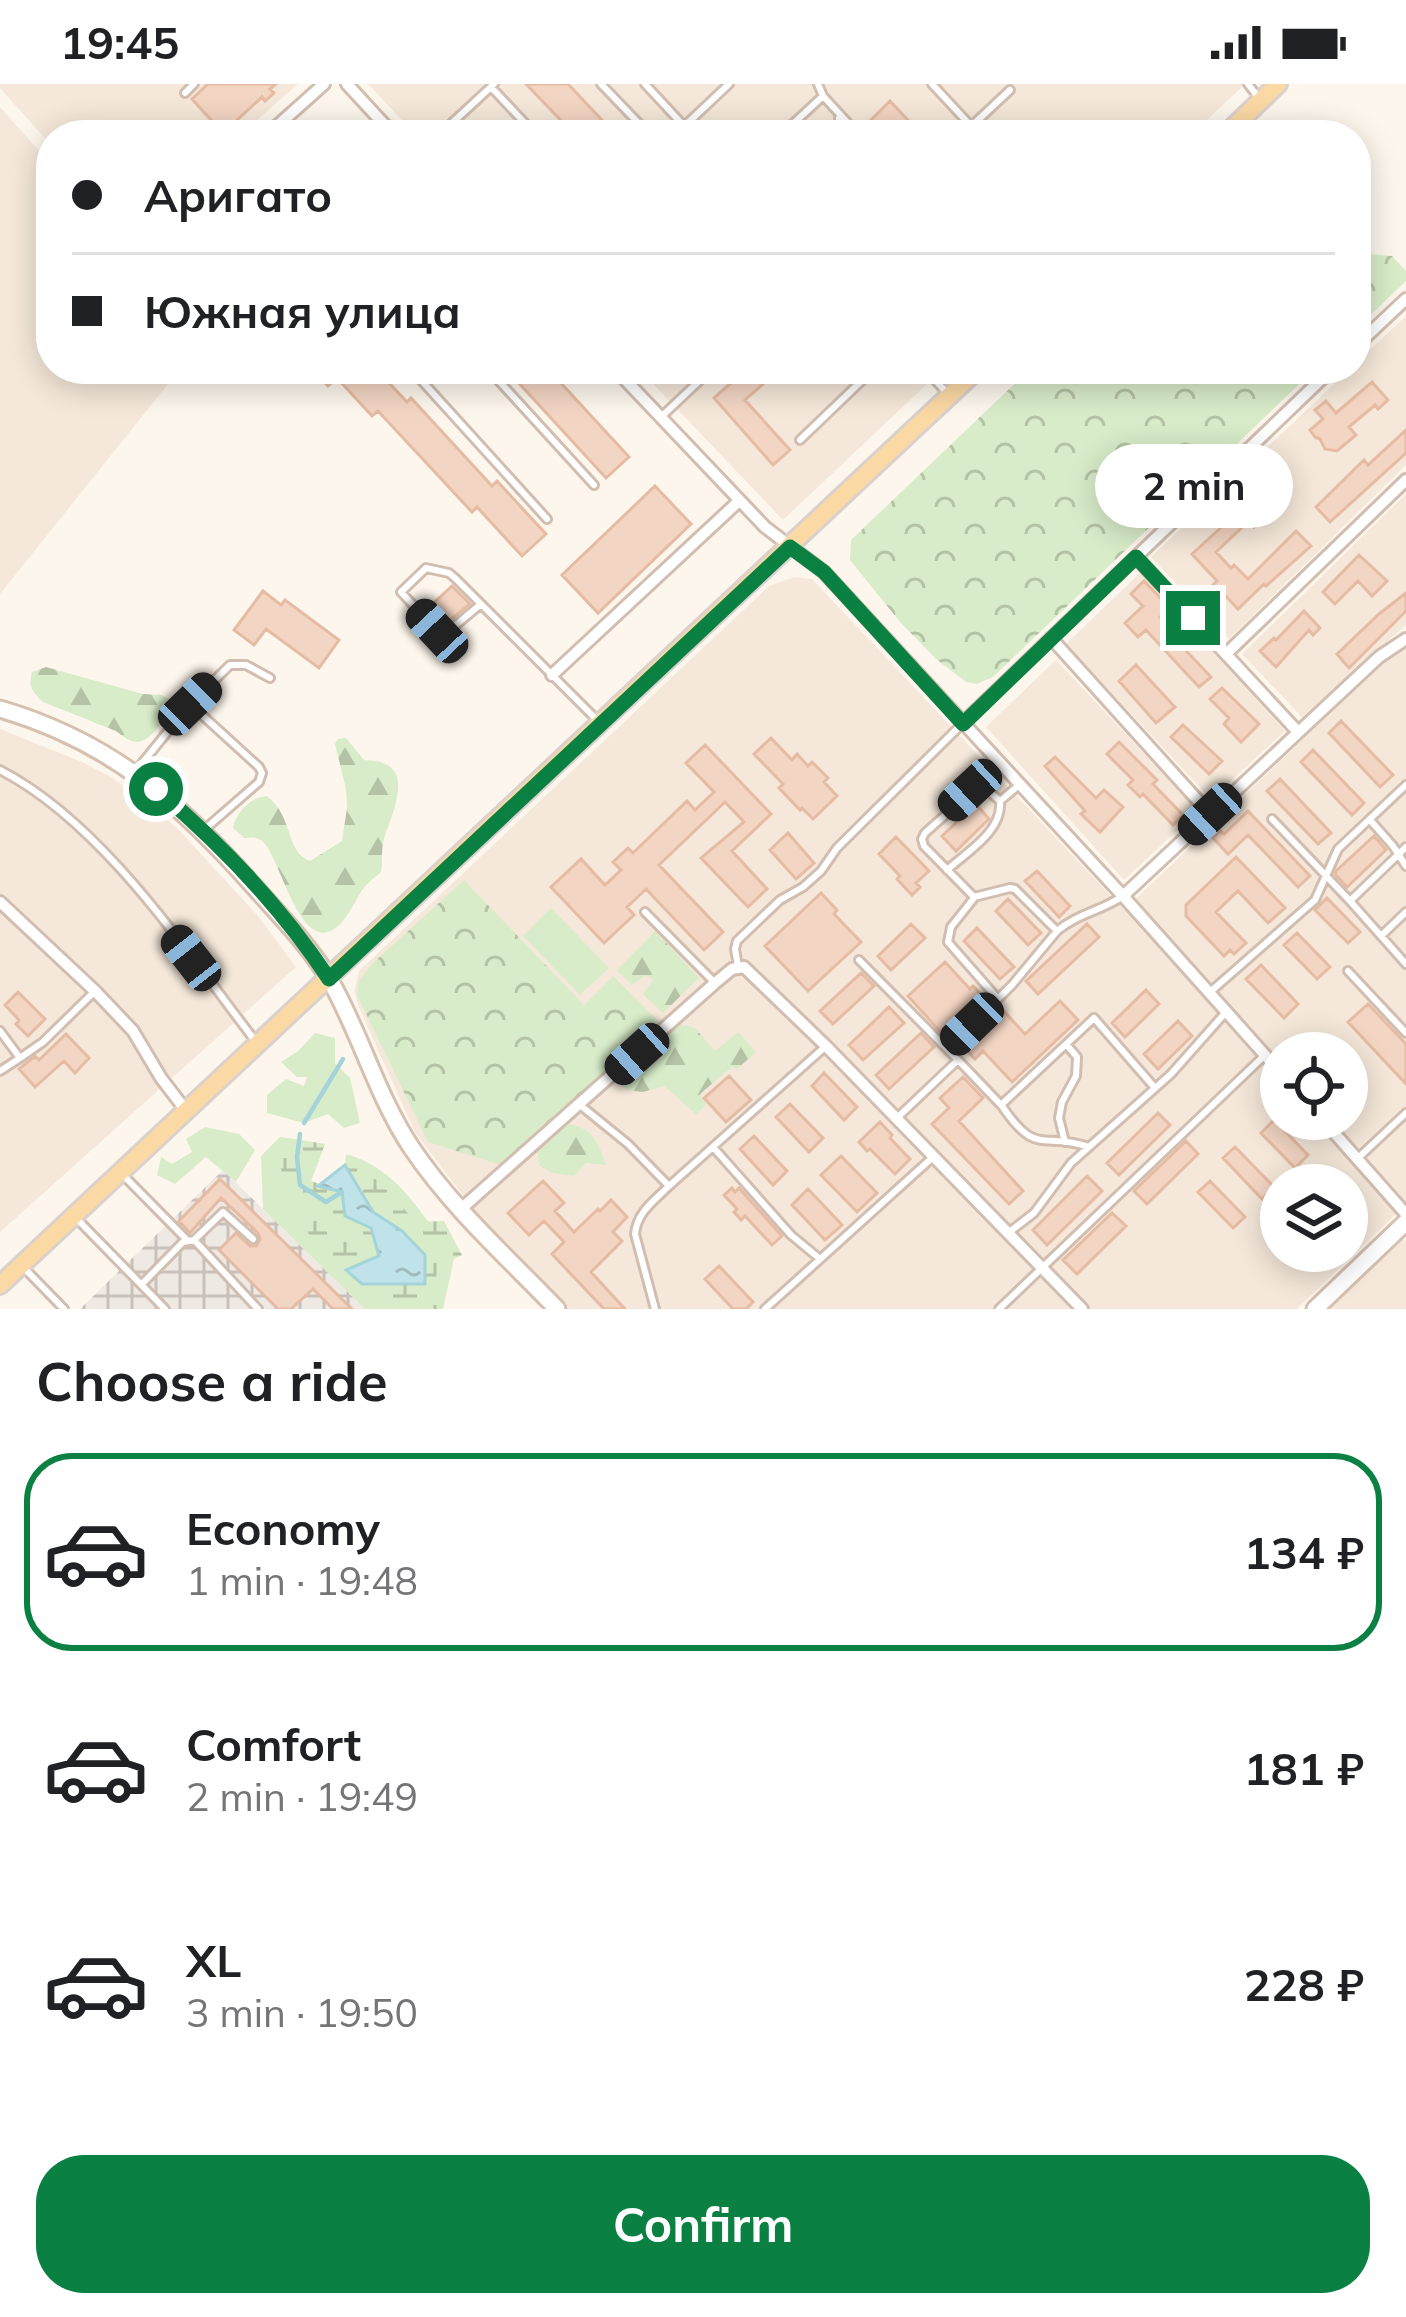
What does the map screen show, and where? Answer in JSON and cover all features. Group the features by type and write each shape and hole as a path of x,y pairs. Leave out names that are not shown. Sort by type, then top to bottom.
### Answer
{"main road":[{"path":"1240,120 1278,84"},
{"path":"0,1285 962,384"}],"street":[{"path":"284,120 324,84"},
{"path":"347,84 380,120"},
{"path":"1371,332 1406,298"},
{"path":"629,384 765,527 824,572 1260,1049"},
{"path":"963,724 1316,384"},
{"path":"1226,655 1406,480"},
{"path":"552,675 739,501"},
{"path":"1136,557 1298,732"},
{"path":"1051,638 1210,814"},
{"path":"1123,896 1379,657 1406,639"},
{"path":"0,709 79,739 134,772 203,832 277,912 329,979 395,1120 425,1166 557,1309"},
{"path":"0,902 133,1031 187,1112"},
{"path":"461,1209 738,966 751,971 1082,1309"},
{"path":"1315,1309 1406,1222 1340,1140"}],"lane":[{"path":"184,93 194,84"},
{"path":"601,84 636,120"},
{"path":"645,84 679,120"},
{"path":"691,120 729,84"},
{"path":"818,84 845,120"},
{"path":"932,84 965,120"},
{"path":"1248,84 1261,100"},
{"path":"455,120 493,85 523,120"},
{"path":"978,120 1010,90"},
{"path":"798,120 824,97"},
{"path":"839,114 839,120"},
{"path":"425,384 548,519"},
{"path":"502,384 594,485"},
{"path":"661,417 696,384"},
{"path":"800,440 858,384"},
{"path":"939,384 950,396"},
{"path":"481,604 444,634 401,592 426,568 449,573 481,604 601,724"},
{"path":"134,772 190,704 230,665 246,665 270,678"},
{"path":"190,704 262,773 259,782 203,832"},
{"path":"738,966 737,941 780,900 821,872 837,848 963,724"},
{"path":"0,770 48,801 92,840 141,893 258,1045"},
{"path":"1000,801 1020,784"},
{"path":"1210,993 1315,899 1338,849 1406,785"},
{"path":"947,870 992,829 1001,812 1000,801 986,788 978,786 922,839 924,846 947,870 974,897"},
{"path":"1272,819 1406,964"},
{"path":"1370,820 1406,866"},
{"path":"1350,901 1406,847"},
{"path":"998,999 948,942 950,927 974,897 1016,889 1057,931"},
{"path":"947,1049 1057,931 1077,915 1123,896"},
{"path":"646,912 715,983"},
{"path":"1381,936 1406,912"},
{"path":"859,960 1001,1105 1017,1129 1037,1142 1089,1147"},
{"path":"1348,971 1404,1028"},
{"path":"0,1071 43,1042 95,991"},
{"path":"1008,1233 1034,1213 1071,1163 1155,1088 1226,1012"},
{"path":"1001,1105 1094,1018 1155,1088"},
{"path":"0,1031 20,1058"},
{"path":"1065,1142 1059,1118 1076,1076 1077,1057 1066,1045"},
{"path":"655,1309 635,1234 639,1216 826,1046"},
{"path":"896,1119 958,1060"},
{"path":"999,1309 1260,1060"},
{"path":"580,1105 670,1186"},
{"path":"1357,1159 1406,1113"},
{"path":"713,1147 790,1235 820,1259"},
{"path":"765,1309 933,1157"},
{"path":"121,1173 258,1309"},
{"path":"142,1284 183,1242 223,1212 253,1239"},
{"path":"74,1216 165,1309"},
{"path":"21,1265 64,1309"}],"shaded area":[{"path":"0,84 298,84 257,120 36,120 36,128"},
{"path":"368,84 1245,84 1207,120 402,120"},
{"path":"0,107 36,147 36,384 168,384 0,594"},
{"path":"1406,316 1406,465 1229,639 1151,557 1334,384 1371,384 1371,349"},
{"path":"653,384 927,384 783,520"},
{"path":"1406,494 1406,625 1302,717 1242,654"},
{"path":"1140,573 1285,731 1211,799 1066,644"},
{"path":"794,577 812,579 1124,910 1397,650 1406,648 1406,1204 1368,1241 1368,1164 1260,1164 1260,1272 1335,1272 1297,1309 568,1309 484,1223 415,1132 360,1010 354,992 359,971 769,586"},
{"path":"1056,660 1198,811 1124,880 986,727"},
{"path":"0,729 82,762 148,804 178,829 258,916 296,967 0,1232"},
{"path":"223,1170 365,1309 80,1309"},
{"path":"1403,1239 1406,1309 1328,1309 1368,1272"}],"green space":[{"path":"1371,254 1392,256 1406,271 1406,281 1371,315"},
{"path":"1014,384 1299,384 993,677 977,684 966,682 936,659 900,622 850,560 851,540"},
{"path":"46,667 171,700 154,732 133,741 43,702 30,681 32,672"},
{"path":"346,738 364,760 392,769 398,788 383,843 381,872 363,889 338,927 321,932 300,914 262,841 244,838 233,828 245,806 267,796 282,814 297,850 310,861 342,841 346,789 335,744"},
{"path":"464,880 584,1005 613,976 660,1023 501,1165 428,1142 357,995 359,980 373,963"},
{"path":"551,908 609,968 580,995 523,936"},
{"path":"655,931 699,978 663,1013 643,994 653,980 646,975 632,985 617,970"},
{"path":"679,1024 695,1028 715,1051 738,1032 756,1052 700,1094 706,1105 696,1114 664,1086 643,1092 626,1090 618,1079"},
{"path":"315,1033 335,1038 335,1063 350,1078 360,1123 344,1128 328,1114 304,1123 267,1113 267,1095 286,1079 304,1086 307,1077 297,1077 281,1062"},
{"path":"569,1124 594,1138 606,1165 586,1163 574,1176 540,1166 537,1152"},
{"path":"205,1127 239,1134 255,1150 236,1182 206,1157 175,1184 157,1175 161,1157 172,1164 192,1152 186,1139"},
{"path":"280,1137 325,1144 311,1181 373,1212 345,1165 346,1154 395,1182 454,1259 443,1309 365,1309 263,1209 261,1156"},
{"path":"280,1137 325,1144 311,1181 342,1192 371,1228 379,1256 347,1270 362,1284 424,1284 402,1231 373,1212 345,1165 353,1162 379,1182 416,1222 444,1221 462,1255 454,1259 440,1256 433,1294 443,1309 381,1309 313,1244 277,1160"}],"water":[{"path":"345,1165 373,1212 402,1231 425,1255 425,1284 362,1284 346,1270 379,1256 371,1228 345,1216 342,1192 318,1186"}],"building":[{"path":"208,84 276,84 270,89 274,93 265,101 262,97 237,120 211,120 192,99"},
{"path":"526,84 568,84 602,120 561,120"},
{"path":"890,101 908,120 871,120"},
{"path":"1371,383 1388,400 1349,427 1356,435 1337,451 1325,449 1310,430 1323,419 1315,410 1326,401 1336,413"},
{"path":"343,384 390,384 407,402 411,398 492,486 497,481 546,534 522,556 477,507 472,512 378,411 372,416"},
{"path":"520,384 562,384 629,457 606,478"},
{"path":"730,384 763,384 745,400 790,450 773,465 714,398"},
{"path":"1406,430 1406,453 1330,522 1316,507 1364,460 1368,465"},
{"path":"655,486 691,524 598,613 562,575"},
{"path":"1254,499 1266,516 1254,527 1249,521 1216,552 1231,568 1234,565 1248,579 1296,531 1311,546 1238,609 1222,592 1207,606 1199,598 1217,581 1192,554 1227,522 1216,512 1224,505 1235,517"},
{"path":"1359,555 1387,581 1372,596 1358,581 1335,604 1323,592"},
{"path":"1144,581 1170,608 1160,617 1178,636 1175,639 1211,677 1199,687 1146,630 1138,637 1125,623 1143,606 1131,594"},
{"path":"452,586 470,604 443,626 427,609"},
{"path":"263,591 281,605 285,600 339,640 319,668 266,629 254,645 234,630"},
{"path":"1406,593 1406,611 1349,668 1337,654"},
{"path":"1304,611 1320,628 1313,635 1309,630 1276,667 1260,651"},
{"path":"1136,665 1175,707 1156,723 1119,681"},
{"path":"1222,688 1259,724 1241,742 1224,724 1229,718 1210,699"},
{"path":"1341,721 1393,775 1380,787 1329,733"},
{"path":"1183,725 1222,761 1209,774 1171,737"},
{"path":"771,738 792,760 797,754 828,778 824,782 837,796 813,819 779,788 783,784 754,754"},
{"path":"1119,742 1183,815 1173,825 1128,785 1133,780 1107,754"},
{"path":"705,745 771,814 732,851 767,889 748,907 701,858 744,822 725,802 659,865 723,932 704,950 646,889 627,907 634,915 604,943 551,887 581,859 605,885 621,870 613,862 628,848 633,853 687,801 695,810 714,792 686,763"},
{"path":"1313,750 1364,803 1352,815 1301,762"},
{"path":"1055,757 1096,798 1104,790 1123,807 1100,832 1045,766"},
{"path":"1280,779 1331,833 1318,844 1267,791"},
{"path":"976,804 989,819 956,851 942,836"},
{"path":"1248,811 1310,876 1298,887 1248,835 1228,854 1213,838"},
{"path":"788,833 814,863 796,879 770,850"},
{"path":"1374,836 1386,850 1347,887 1336,871"},
{"path":"896,837 929,871 916,883 920,887 912,895 879,854"},
{"path":"1236,857 1285,908 1268,923 1238,891 1216,912 1246,943 1224,956 1186,916 1186,905"},
{"path":"1037,871 1070,906 1059,917 1025,881"},
{"path":"821,893 861,942 808,991 765,946"},
{"path":"1327,898 1360,932 1348,943 1315,910"},
{"path":"1008,899 1041,933 1028,945 996,911"},
{"path":"911,924 925,938 891,970 878,956"},
{"path":"1087,924 1099,937 1038,994 1026,981"},
{"path":"977,928 1014,967 1000,979 964,941"},
{"path":"1297,933 1330,967 1317,979 1284,945"},
{"path":"945,962 986,1000 945,1037 908,996"},
{"path":"1261,965 1298,1004 1284,1018 1246,979"},
{"path":"861,973 874,986 833,1024 820,1011"},
{"path":"1146,990 1159,1004 1125,1037 1112,1023"},
{"path":"18,992 45,1019 28,1036 5,1005"},
{"path":"1060,1001 1078,1020 1012,1082 983,1051 975,1059 962,1045 1001,1008 1025,1034"},
{"path":"1368,1004 1406,1044 1406,1084 1368,1043 1368,1032 1357,1032 1348,1022"},
{"path":"889,1007 904,1023 863,1060 849,1045"},
{"path":"1178,1021 1192,1036 1158,1069 1144,1054"},
{"path":"921,1033 934,1047 889,1089 876,1075"},
{"path":"66,1034 89,1058 75,1073 64,1061 35,1087 19,1069 35,1056 39,1060"},
{"path":"824,1073 857,1107 844,1120 812,1086"},
{"path":"729,1076 751,1100 726,1122 704,1098"},
{"path":"963,1077 983,1098 959,1121 1023,1191 1009,1204 932,1124 949,1108 940,1098"},
{"path":"790,1104 823,1138 809,1152 776,1117"},
{"path":"1158,1113 1170,1125 1119,1175 1107,1163"},
{"path":"880,1122 910,1159 895,1174 859,1142"},
{"path":"754,1136 787,1171 773,1185 740,1149"},
{"path":"1268,1140 1293,1140 1308,1155 1299,1164 1291,1164"},
{"path":"1186,1141 1198,1154 1147,1204 1134,1191"},
{"path":"1235,1147 1260,1173 1260,1197 1223,1158"},
{"path":"841,1156 877,1193 857,1212 821,1175"},
{"path":"1087,1176 1102,1191 1047,1245 1033,1230"},
{"path":"220,1179 352,1309 333,1309 313,1289 291,1309 278,1309 219,1250 236,1233 250,1246 260,1239 221,1198 190,1233 179,1221"},
{"path":"543,1181 564,1203 555,1211 574,1232 611,1200 627,1217 613,1232 622,1241 591,1272 625,1309 604,1309 552,1254 564,1242 544,1221 529,1235 508,1213"},
{"path":"1210,1181 1245,1217 1233,1228 1198,1192"},
{"path":"732,1188 735,1192 739,1188 782,1236 772,1245 745,1216 741,1220 734,1212 737,1209 724,1195"},
{"path":"808,1189 842,1225 825,1240 792,1205"},
{"path":"1112,1213 1126,1226 1077,1274 1063,1260"},
{"path":"719,1266 753,1302 746,1309 733,1309 705,1279"}],"waterway":[{"path":"304,1123 343,1059"},
{"path":"300,1134 300,1185 326,1202 342,1192"}],"route":[{"path":"156,789 245,877 329,979 790,547 824,572 963,724 1136,557 1193,618"}]}
